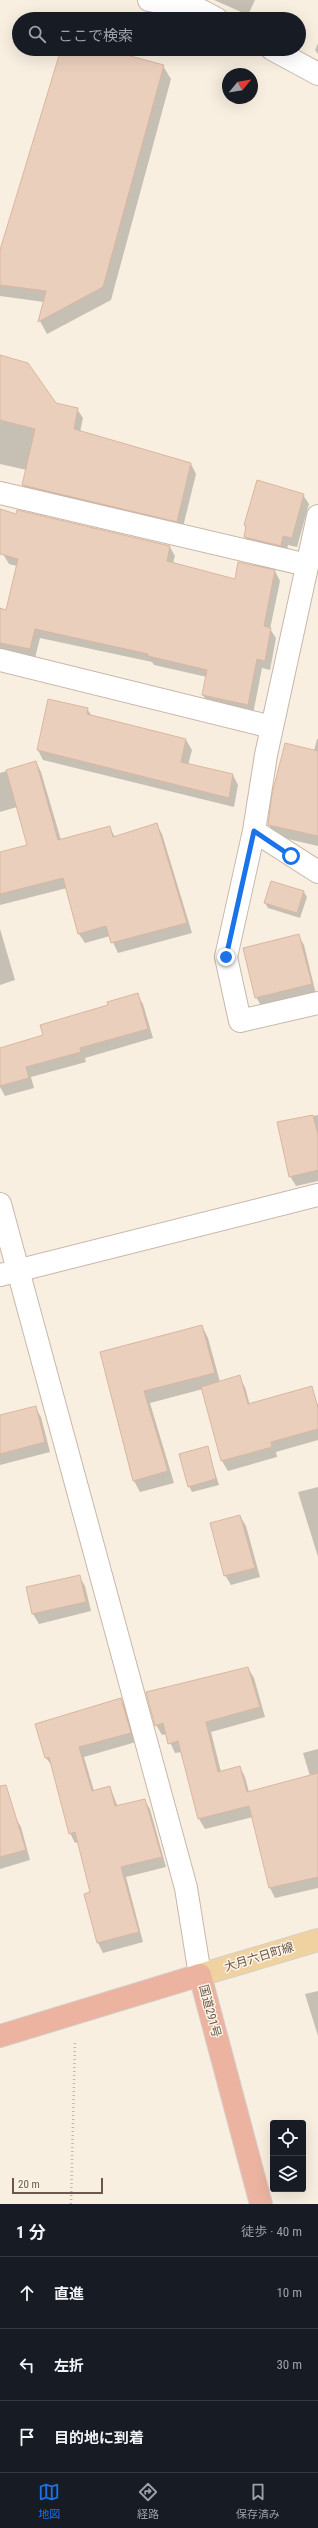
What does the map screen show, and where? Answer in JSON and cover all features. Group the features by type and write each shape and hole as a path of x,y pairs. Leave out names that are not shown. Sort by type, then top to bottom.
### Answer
{"highway":[{"name":"国道291号","path":"0,2036 200,1975 261,2204"}],"main road":[{"name":"大月六日町線","path":"200,1975 318,1940"}],"street":[{"path":"149,0 204,12"},
{"path":"285,56 318,74"},
{"path":"0,493 307,565"},
{"path":"318,516 272,727 254,831 226,957 240,1021 318,1004"},
{"path":"0,660 272,727"},
{"path":"254,831 318,872"},
{"path":"9,1273 318,1194"},
{"path":"0,1204 9,1273 186,1888 200,1975"}],"path":[{"path":"72,2204 76,2013"}],"building":[{"path":"59,56 130,56 164,65 103,287 38,322 46,291 0,285 0,250"},
{"path":"0,355 28,363 56,403 78,408 74,429 191,463 177,522 22,485 35,429 0,420"},
{"path":"257,480 304,494 292,538 283,536 281,546 244,537 246,526 244,525"},
{"path":"0,509 16,514 17,510 170,546 167,561 235,579 238,562 275,570 264,626 271,628 265,661 257,659 248,705 202,695 207,670 148,656 148,654 35,629 30,649 0,643 0,608 6,610 18,559 0,554"},
{"path":"48,699 88,708 87,714 186,739 181,762 233,774 229,798 37,750"},
{"path":"285,743 318,751 318,836 268,825 272,794"},
{"path":"36,761 58,840 110,826 113,837 157,823 187,923 111,943 106,926 78,934 63,878 0,894 0,852 27,845 6,770"},
{"path":"271,881 304,891 297,913 264,903"},
{"path":"299,934 312,984 255,998 243,948"},
{"path":"138,993 148,1029 80,1048 81,1052 26,1067 29,1078 0,1086 0,1048 43,1035 40,1025 108,1005 107,1002"},
{"path":"313,1115 318,1135 318,1170 289,1177 277,1122"},
{"path":"202,1325 215,1373 144,1391 168,1471 133,1481 100,1352"},
{"path":"240,1375 248,1404 312,1386 318,1408 318,1429 271,1442 272,1447 221,1461 201,1387"},
{"path":"36,1406 45,1442 0,1454 0,1415"},
{"path":"208,1446 216,1479 188,1487 179,1454"},
{"path":"240,1515 255,1568 224,1576 210,1523"},
{"path":"80,1575 86,1602 32,1614 26,1587"},
{"path":"248,1667 260,1707 206,1722 218,1772 240,1766 247,1792 318,1773 318,1877 269,1888 249,1806 198,1819 178,1741 168,1744 163,1723 155,1726 146,1692"},
{"path":"121,1698 131,1733 79,1747 92,1791 110,1786 115,1806 145,1799 162,1857 121,1867 139,1932 97,1943 84,1894 90,1892 75,1832 69,1834 49,1757 45,1758 35,1724"},
{"path":"6,1785 26,1850 0,1857 0,1786"}],"route":[{"path":"226,957 254,831 291,856"}]}
